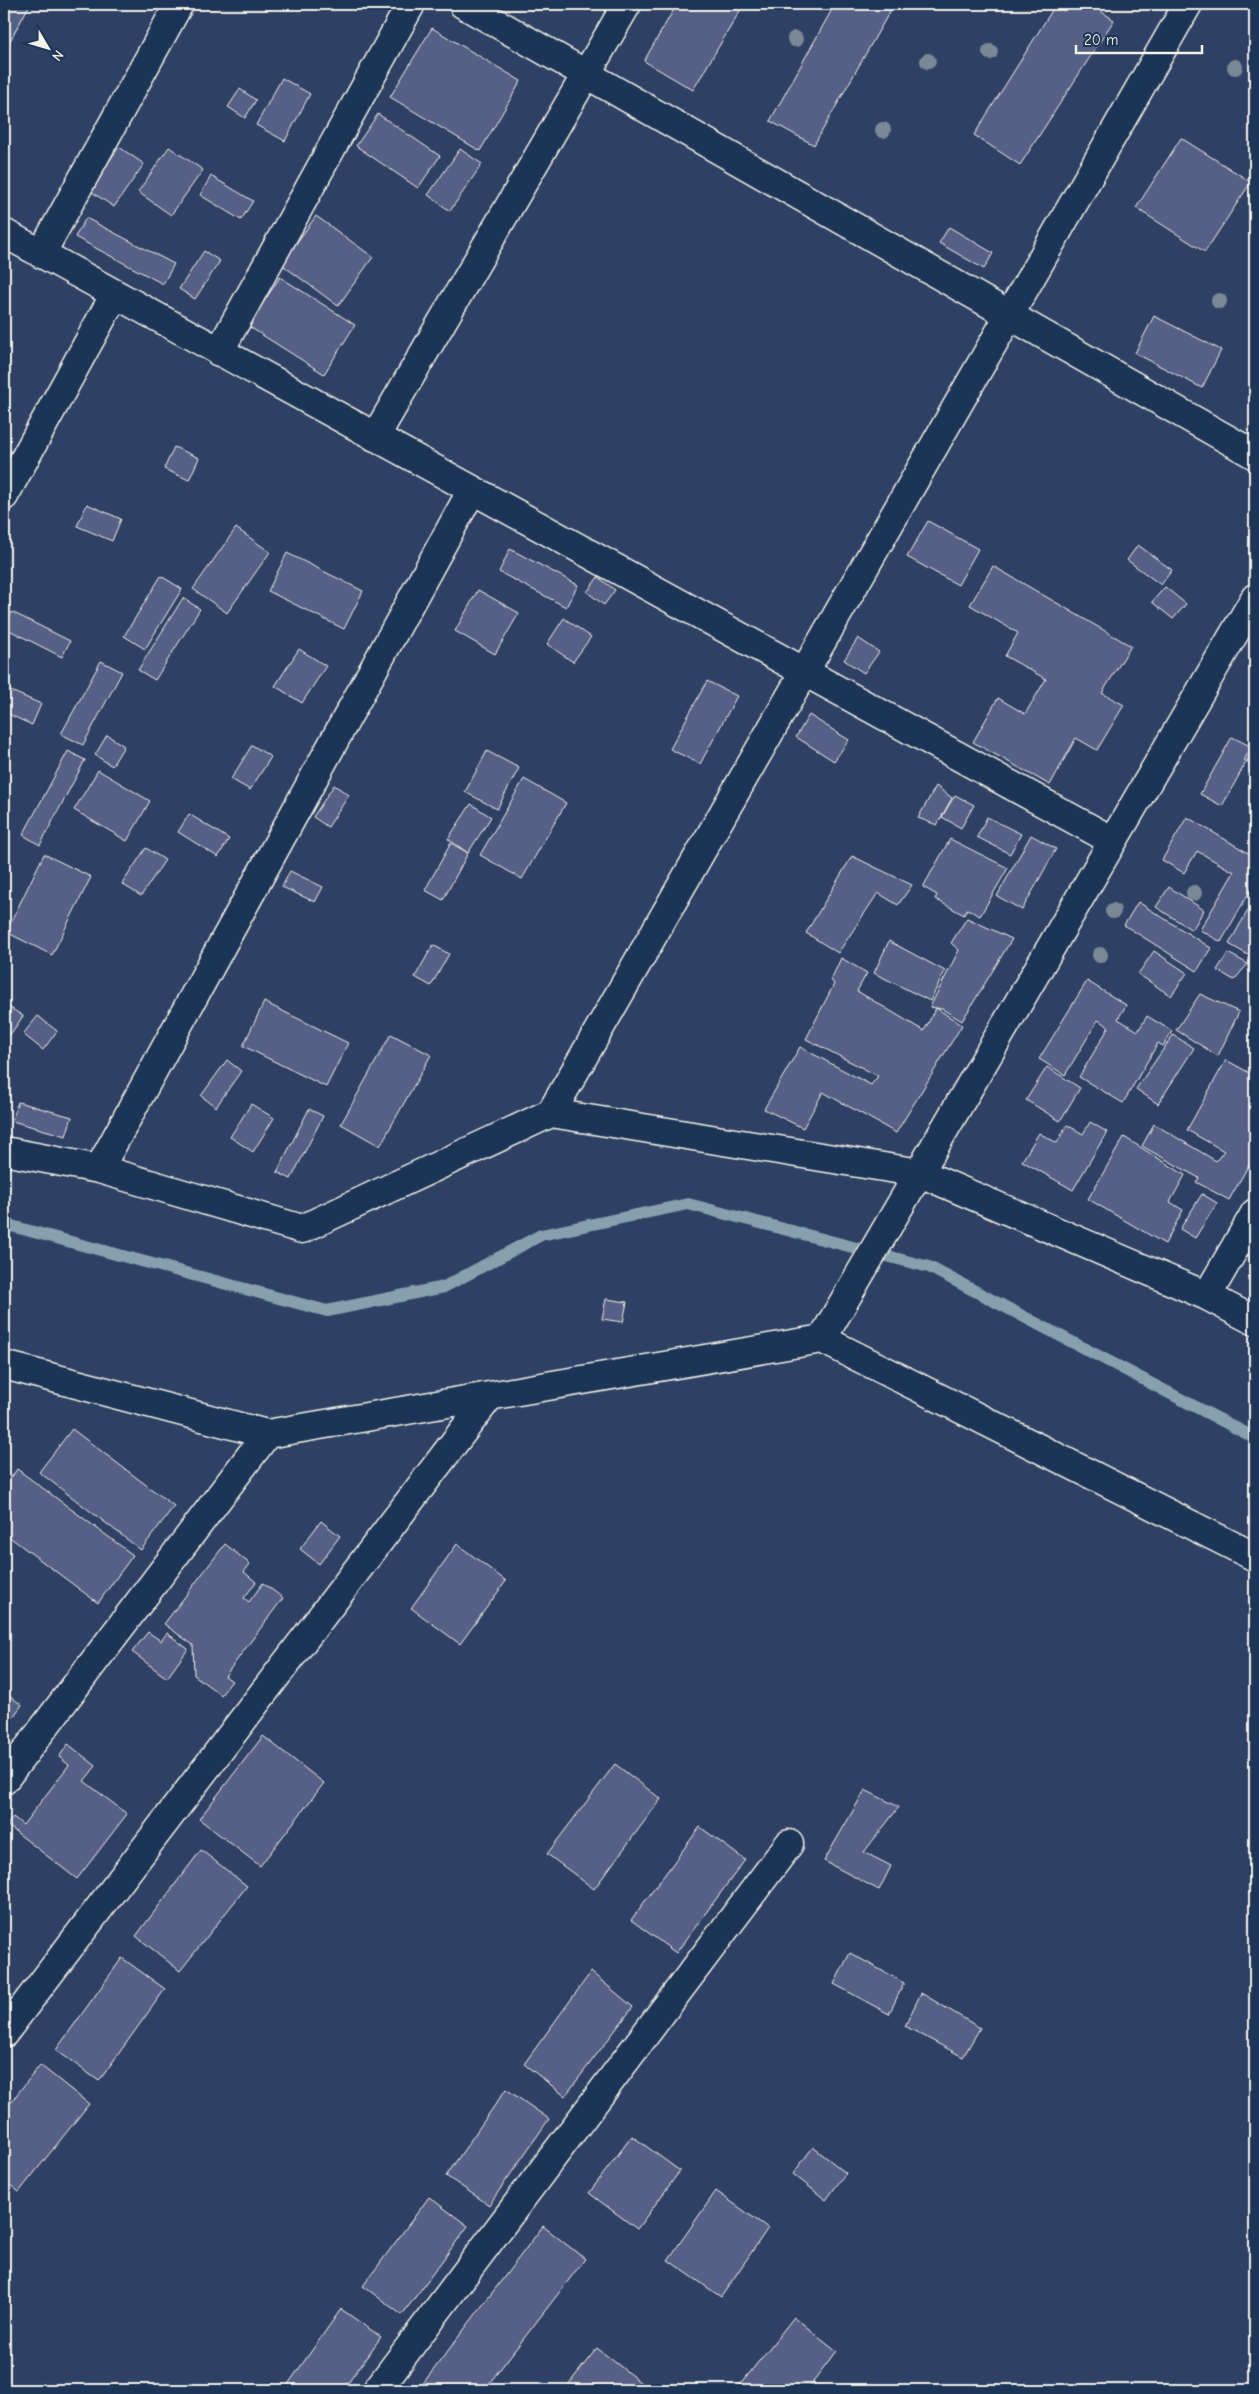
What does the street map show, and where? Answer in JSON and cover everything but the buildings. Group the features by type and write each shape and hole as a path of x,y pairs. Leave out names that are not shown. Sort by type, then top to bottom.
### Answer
{"street":[{"path":"42,254 179,4"},
{"path":"219,352 411,4"},
{"path":"464,4 1255,455"},
{"path":"375,437 627,4"},
{"path":"551,1113 1188,4"},
{"path":"4,233 1113,842"},
{"path":"4,496 115,294"},
{"path":"99,1169 472,490"},
{"path":"822,1339 1255,598"},
{"path":"4,1151 99,1169 302,1229 551,1113 920,1173 1206,1296 1255,1321"},
{"path":"1206,1296 1255,1212"},
{"path":"4,1365 266,1434 822,1339 1255,1557"},
{"path":"4,2033 489,1397"},
{"path":"4,1780 266,1434"},
{"path":"377,2390 789,1844"}],"waterway":[{"path":"4,1224 327,1311 444,1287 541,1235 688,1204 929,1267 1255,1438"}]}
